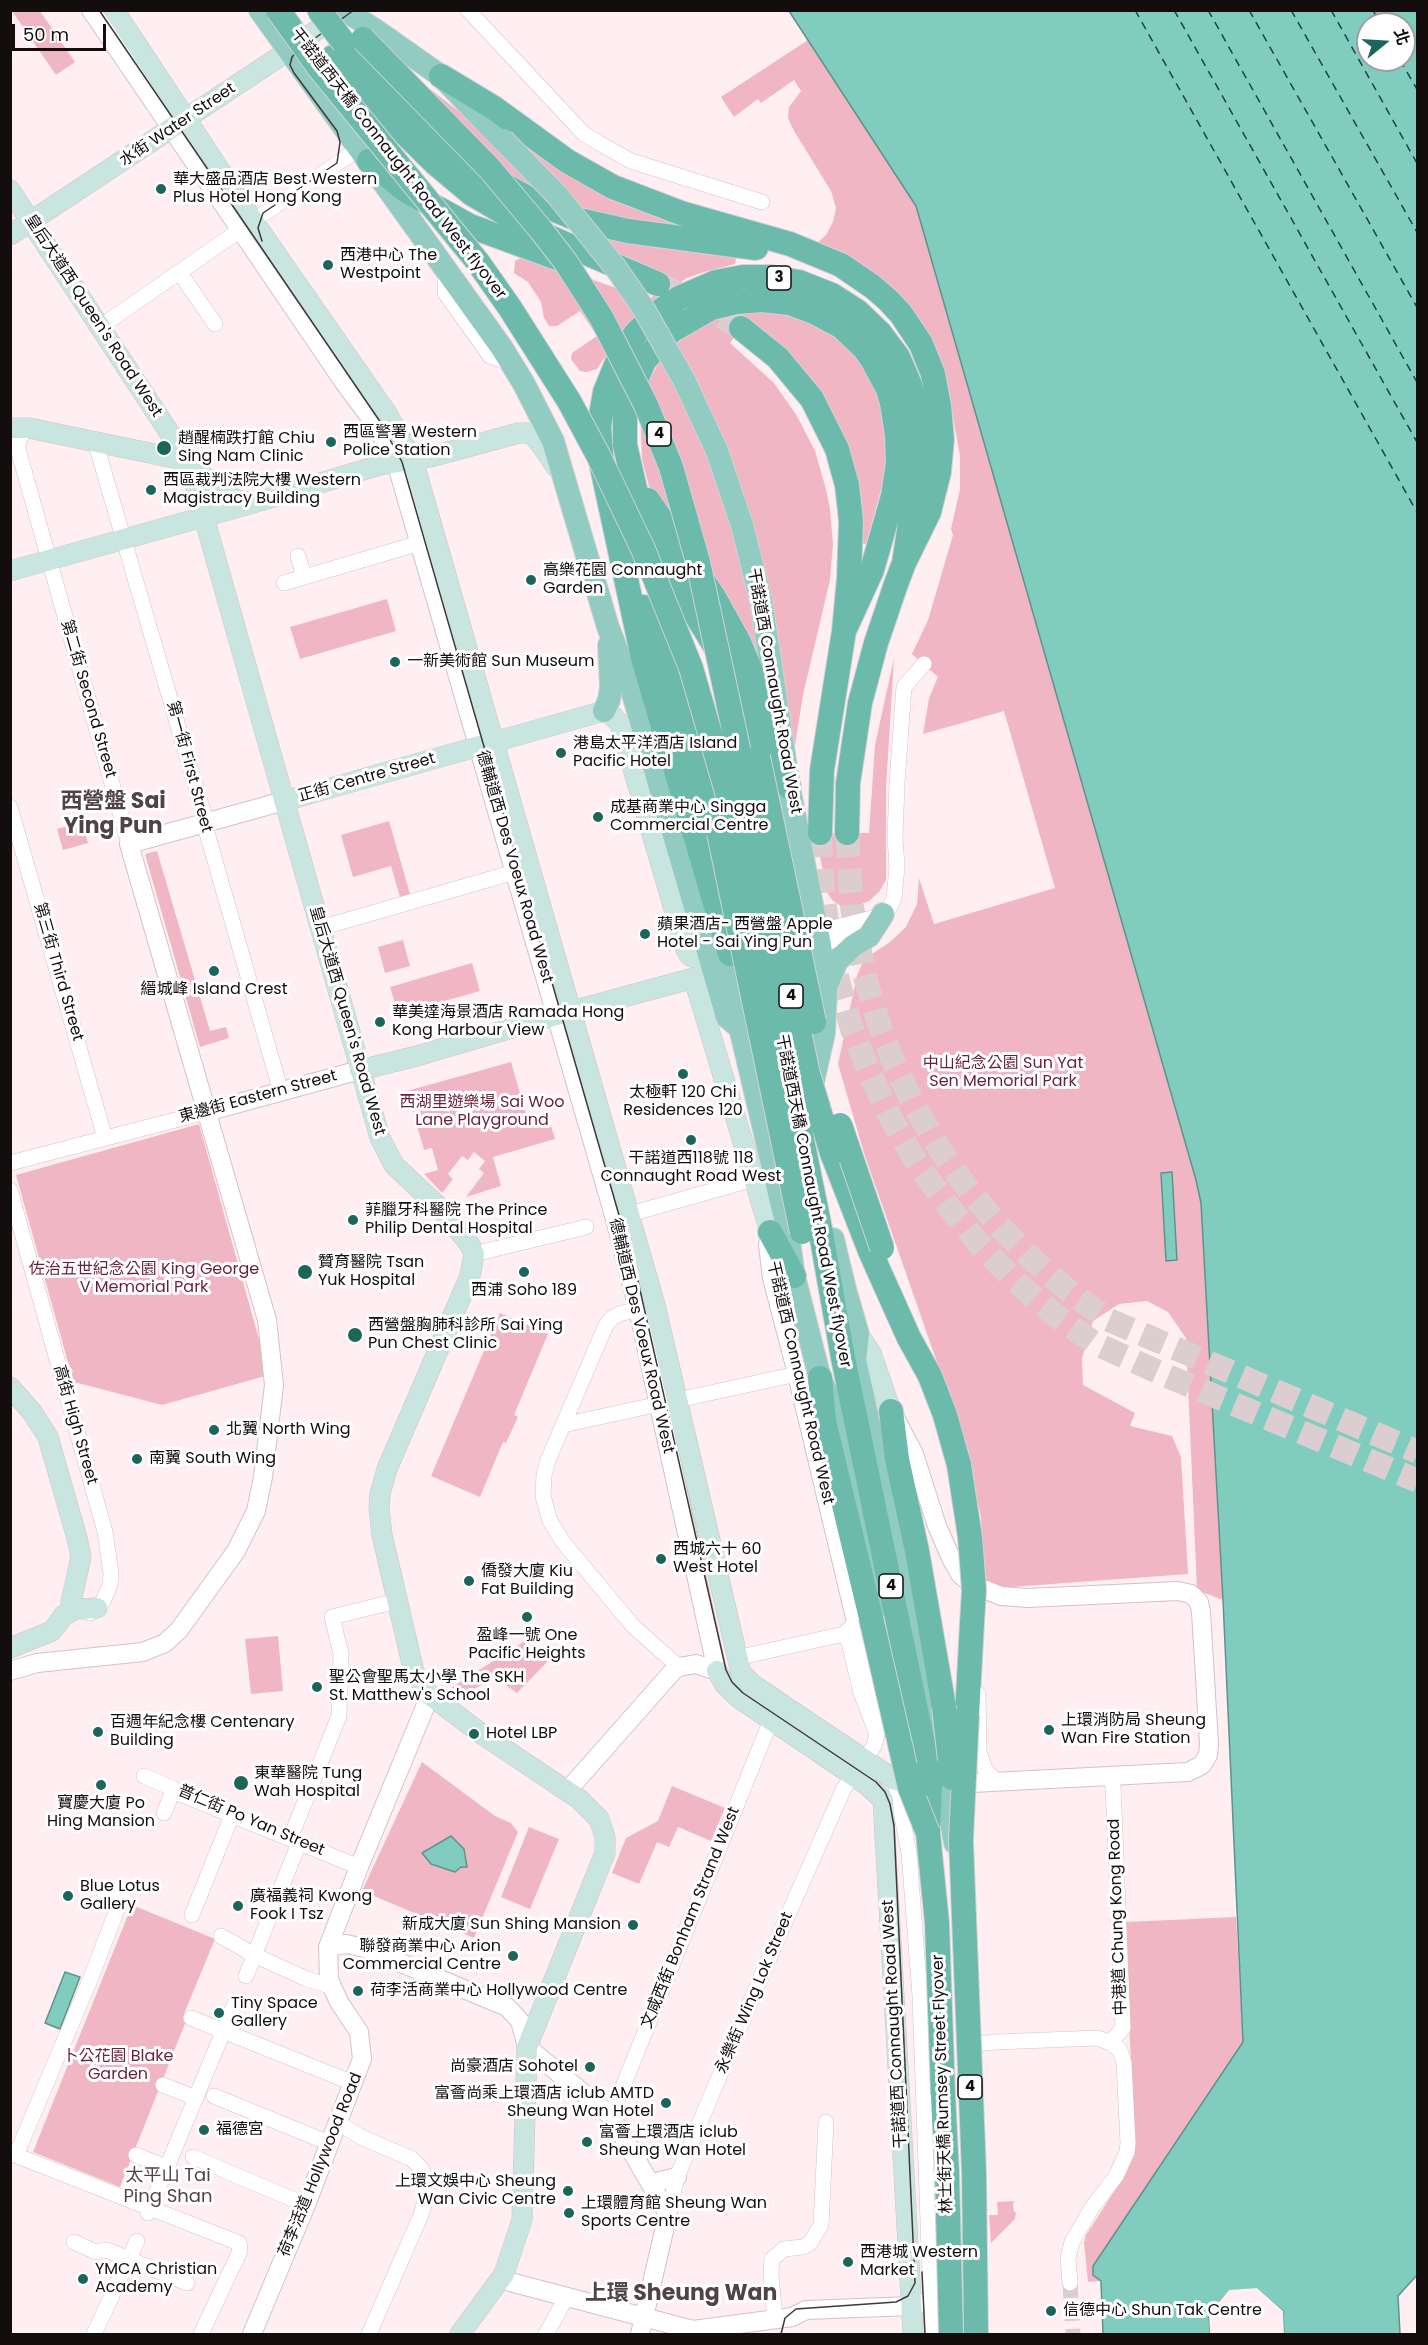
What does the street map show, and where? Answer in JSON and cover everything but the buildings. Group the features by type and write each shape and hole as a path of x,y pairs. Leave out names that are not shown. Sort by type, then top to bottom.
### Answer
{"highway":[{"name":"干諾道西天橋 Connaught Road West flyover","path":"278,10 320,69 477,261 543,357 598,455 660,588 704,709 732,812 804,1149 843,1358 924,1747 930,1784 928,1833"},
{"name":"3","path":"291,10 374,103 425,139 533,201 579,219 628,231 747,246 841,265"},
{"name":"3","path":"319,10 472,194 512,219 658,284"},
{"name":"干諾道西天橋 Connaught Road West flyover","path":"334,10 483,162 542,230 565,261 601,317 646,405 671,467 693,541 808,1074 835,1161 870,1251 909,1338 930,1376 945,1416 959,1465 970,1537 974,1590 961,1840"},
{"name":"3","path":"441,76 494,108 567,161 613,187 681,213 790,244 841,265 873,286 901,314 921,344 937,390 942,439 939,472 929,512 904,563 876,643 860,704 848,783 847,833"},
{"path":"365,154 405,190 470,226 563,260 630,272"},
{"name":"3","path":"624,561 606,490 600,444 601,409 618,360 631,339 646,322 679,297 716,282 756,277 799,282 819,288 839,298 869,321 898,357 915,402 920,447 917,485 904,563"},
{"name":"3","path":"631,472 624,429 625,412 632,385 652,350 683,323 723,304 762,300 803,307 842,327 864,348 884,381 892,403 898,451 896,478 885,529 868,581 844,631"},
{"name":"3","path":"741,328 772,353 801,384 822,415 837,449 847,484 851,521 850,565 844,631 822,770 820,832"},
{"path":"631,472 642,513 655,547 720,652 740,692 758,757 815,1030 834,1104 856,1177 930,1376"},
{"path":"631,472 670,535 714,597 739,642 758,689 789,787"},
{"path":"624,561 663,652 719,833 805,1244 843,1358"},
{"path":"624,561 643,658 716,966"},
{"path":"770,1232 794,1276"},
{"path":"809,1376 832,1450 910,1788 928,1833"},
{"path":"891,1411 897,1459 944,1707 961,1840"},
{"name":"林士街天橋 Rumsey Street Flyover","path":"928,1833 937,1923 951,2334"},
{"name":"林士街天橋 Rumsey Street Flyover","path":"961,1840 977,2334"}],"main road":[{"name":"德輔道西 Des Voeux Road West","path":"114,10 180,124 247,225 320,333 396,428 564,1014 630,1214 655,1305 668,1403 741,1674 859,1768"},
{"name":"干諾道西 Connaught Road West","path":"260,10 365,154 512,364 553,441 608,627 630,684 716,966 727,1017 740,1028 787,1227 809,1376 839,1419 912,1742 944,2054 942,2297"},
{"name":"水街 Water Street","path":"10,235 180,124 288,51 343,10"},
{"name":"干諾道西 Connaught Road West","path":"343,10 441,76 557,195 587,230 622,277 666,345 701,415 730,488 752,563 767,640 789,787 826,989 826,1014 810,1098 810,1127 837,1260 858,1334 871,1353 891,1411"},
{"name":"皇后大道西 Queen's Road West","path":"10,190 188,461 380,1138 394,1165 444,1212 470,1245 474,1254"},
{"path":"10,414 20,428 188,461 220,493 240,501 257,502"},
{"path":"10,571 380,465 519,433 531,433 562,477"},
{"path":"608,627 611,687 604,711 611,714 620,724 686,950 690,956 716,966"},
{"name":"正街 Centre Street","path":"284,801 604,711"},
{"path":"826,989 837,962 853,946 869,936 883,914"},
{"name":"東邊街 Eastern Street","path":"360,1070 564,1014 678,981 716,966 818,939"},
{"name":"干諾道西 Connaught Road West","path":"716,966 754,1179 770,1232"},
{"path":"460,2334 504,2274 517,2238 524,2208 527,2047 604,1853 605,1837 599,1819 568,1790 478,1732 430,1695 414,1672 380,1521 383,1481 466,1288 474,1254"},
{"name":"干諾道西 Connaught Road West","path":"858,1334 855,1360 930,1702 957,1866 979,2285 977,2334"},
{"path":"10,1387 42,1425 53,1449 80,1548 80,1567 68,1609 52,1630 10,1648"},
{"path":"68,1609 98,1608"},
{"name":"德輔道西 Des Voeux Road West","path":"717,1671 731,1692 771,1720 859,1768"},
{"name":"干諾道西 Connaught Road West","path":"859,1768 884,1806 913,2334"},
{"path":"859,1768 895,1780 945,1785"},
{"path":"944,2082 967,2045"},
{"path":"942,2297 951,2334"}],"street":[{"name":"德輔道西 Des Voeux Road West","path":"91,10 180,124"},
{"path":"468,10 584,134 599,144 631,161 762,202"},
{"path":"100,327 247,225 365,154"},
{"path":"446,268 445,292 490,356 512,364"},
{"path":"180,273 215,324"},
{"name":"第二街 Second Street","path":"10,1671 37,1663 149,1651 165,1643 178,1630 236,1551 256,1511 263,1477 273,1394 273,1363 267,1320 254,1269 206,1112 18,450 20,428"},
{"name":"第一街 First Street","path":"95,441 206,822 281,1092"},
{"path":"284,583 428,541"},
{"path":"298,556 304,577"},
{"path":"818,939 866,929 883,914 894,898 897,783 903,687 924,664"},
{"name":"正街 Centre Street","path":"129,844 284,801"},
{"name":"第三街 Third Street","path":"10,807 105,1138"},
{"path":"320,928 523,870"},
{"name":"德輔道西 Des Voeux Road West","path":"564,1014 638,1309 668,1403 717,1671"},
{"name":"東邊街 Eastern Street","path":"10,1163 360,1070"},
{"path":"630,1214 754,1179"},
{"name":"高街 High Street","path":"10,1190 105,1532 111,1573 108,1594 98,1608"},
{"path":"474,1254 586,1227"},
{"name":"干諾道西 Connaught Road West","path":"770,1232 768,1245 772,1278 809,1376 850,1628 878,1706 890,1724 912,1742"},
{"path":"638,1309 615,1316 606,1325 548,1460 543,1482 545,1505 553,1527 563,1542 625,1617 679,1667"},
{"path":"563,1425 809,1376"},
{"path":"891,1411 914,1454 937,1526 951,1558 960,1574 971,1584 1001,1596 1028,1598 1178,1591 1191,1594 1199,1602 1202,1612 1209,1744 1208,1755 1202,1765 1188,1772 945,1785"},
{"path":"996,1782 985,1769 980,1752 976,1617 983,1602 1001,1596"},
{"path":"246,1976 339,1716 341,1654 332,1617 398,1601"},
{"path":"52,1630 98,1608"},
{"path":"736,1658 850,1628"},
{"name":"干諾道西 Connaught Road West","path":"850,1628 849,1642 861,1693 877,1734 874,1746 859,1768"},
{"path":"568,1790 669,1674 679,1667 696,1664 717,1671"},
{"name":"荷李活道 Hollywood Road","path":"252,2334 306,2205 362,2060 359,2032 332,1988 327,1969 328,1947 358,1867 430,1695"},
{"name":"文咸西街 Bonham Strand West","path":"611,2116 771,1720"},
{"path":"945,1785 969,1755 980,1732"},
{"name":"永樂街 Wing Lok Street","path":"668,2214 677,2177 771,1954 844,1788 859,1768"},
{"name":"普仁街 Po Yan Street","path":"144,1776 174,1789 173,1791 358,1867"},
{"name":"中港道 Chung Kong Road","path":"1109,1776 1113,1786 1123,2028 1110,2043"},
{"name":"干諾道西 Connaught Road West","path":"895,1780 909,1853 942,2297"},
{"path":"164,1813 173,1791"},
{"path":"192,1915 232,1815"},
{"path":"104,1893 123,1894 95,1969 13,2154 150,2210 235,2240 241,2246 230,2275 201,2334"},
{"path":"221,1936 254,1955 332,1988"},
{"path":"328,1947 346,1944 365,1948 507,2007 519,2021 527,2047 611,2116 668,2214 642,2326"},
{"path":"150,2210 235,2003"},
{"path":"191,2018 353,2083"},
{"path":"967,2045 1098,2038 1120,2050 1124,2063 1128,2143 1119,2169 1091,2209 1072,2242 1068,2258 1070,2283"},
{"path":"163,2085 196,2098"},
{"path":"214,2096 329,2143"},
{"path":"784,2326 771,2266 772,2259 784,2249 803,2247 810,2242 821,2225 826,2122"},
{"path":"338,2123 361,2137 412,2159 421,2168 426,2180 427,2194 421,2215 369,2334"},
{"path":"136,2155 168,2168"},
{"path":"193,2157 306,2205"},
{"path":"652,2183 677,2177"},
{"path":"94,2334 137,2241"},
{"path":"74,2242 96,2252 106,2250 187,2283"},
{"path":"504,2274 510,2282 566,2298 642,2326 693,2332 784,2326 806,2310 911,2306 942,2297"},
{"path":"932,2334 942,2297"},
{"path":"546,2334 566,2298"}],"green space":[{"path":"12,11 40,11 75,62 56,75"},
{"name":"中山紀念公園 Sun Yat Sen Memorial Park","path":"808,40 916,206 1196,1180 1201,1203 1223,1600 1197,1590 1186,1338 1168,1312 1147,1301 1119,1304 1093,1321 1082,1358 1083,1385 1135,1413 1130,1426 1172,1436 1181,1457 1188,1574 984,1589 981,1517 962,1434 864,1153 838,1064 857,975 869,956 890,942 906,927 917,904 919,878 934,924 1055,888 1004,711 923,734 929,698 938,677 912,654 928,620 953,535 951,529 960,489 960,456 944,368 921,322 897,291 857,262 816,244 826,235 833,222 836,208 831,191 788,118 789,107 801,91 794,80 761,103 758,99 734,117 721,97"},
{"path":"400,66 473,122 554,204 512,183"},
{"path":"485,110 733,238 583,214"},
{"path":"602,233 737,252 735,264 687,278 649,303 662,275 615,254"},
{"path":"522,257 559,266 577,293 607,354 597,369 587,372 580,371 571,359 572,353 597,336 580,311 557,326 549,326 544,318 541,302 528,282 514,273 515,261"},
{"path":"585,277 622,290 638,313 619,335"},
{"path":"742,311 784,312 824,327 846,345 864,367 877,393 884,421 886,450 884,479 866,544 862,543 861,522 778,343 748,319 730,343 774,383 797,416 815,451 830,509 833,544 830,580 803,695 794,752 768,600 674,345 714,318"},
{"path":"663,356 697,424 736,530 766,676 708,571 645,386"},
{"path":"640,411 686,544 650,490 642,459"},
{"path":"387,599 396,631 300,659 290,627"},
{"path":"894,658 886,788 886,880 879,892 869,901 855,907 842,907 828,894 818,847 811,833 869,833 875,745"},
{"path":"389,821 410,894 400,897 391,866 353,877 341,835"},
{"path":"82,822 88,843 63,850 57,829"},
{"path":"157,851 210,1031 226,1027 229,1038 200,1047 145,854"},
{"path":"403,940 410,966 385,973 378,947"},
{"path":"472,963 480,991 398,1014 390,987"},
{"name":"西湖里遊樂場 Sai Woo Lane Playground","path":"511,1062 529,1124 549,1119 555,1139 493,1157 501,1186 466,1197 484,1173 479,1169 485,1161 474,1152 468,1160 462,1156 448,1174 453,1179 442,1193 424,1174 438,1170 432,1148 424,1150 407,1091"},
{"name":"佐治五世紀念公園 King George V Memorial Park","path":"199,1124 269,1375 162,1405 78,1383 74,1384 16,1175"},
{"path":"500,1313 548,1334 514,1415 518,1417 506,1443 503,1442 480,1497 431,1476"},
{"path":"278,1636 283,1691 251,1694 245,1639"},
{"path":"531,1637 547,1662 517,1693 495,1677 462,1696 451,1688"},
{"path":"422,1762 495,1816 511,1823 518,1832 474,1938 362,1891"},
{"path":"672,1786 725,1808 711,1841 678,1827 669,1847 657,1842 639,1884 612,1873 626,1838 658,1821"},
{"path":"529,1827 559,1839 530,1909 501,1897"},
{"name":"卜公花園 Blake Garden","path":"132,1905 215,1939 184,2014 188,2016 120,2187 33,2152"},
{"path":"1236,1917 1243,2042 1093,2266 1101,2281 1088,2282 1084,2242 1086,2235 1126,2173 1133,2156 1135,2142 1125,1942 1126,1922"},
{"path":"1015,2201 1013,2203 1014,2212 1016,2212 1015,2219 991,2243 989,2215 998,2215 997,2202"}],"shaded area":[{"path":"789,11 1417,11 1418,2274 1398,2296 1400,2334 1284,2334 1283,2311 1257,2289 1229,2291 1209,2314 1210,2334 1103,2334 1101,2281 1093,2275 1093,2266 1243,2042 1223,1600 1201,1203 916,206"},
{"path":"1172,1172 1177,1260 1166,1261 1161,1173"},
{"path":"451,1836 464,1849 467,1867 461,1867 455,1872 431,1864 422,1853"},
{"path":"65,1972 80,1977 60,2029 45,2023"}],"pier":[{"path":"1257,2288 1283,2311 1284,2334 1281,2334 1280,2313 1256,2292 1231,2293 1212,2315 1213,2334 1210,2334 1209,2314 1229,2290"}],"ferry route":[{"path":"1135,10 1418,514"},
{"path":"1174,10 1418,444"},
{"path":"1208,10 1418,384"},
{"path":"1249,10 1418,309"},
{"path":"1291,10 1418,234"},
{"path":"1331,10 1418,165"},
{"path":"1407,72 1418,91"}],"tunnel":[{"path":"658,284 698,303 741,328"},
{"path":"820,833 822,881 828,931 838,981 852,1029 893,1122 918,1165 980,1245 1015,1281 1054,1314 1094,1343 1418,1481"},
{"path":"847,833 852,907 864,974 895,1066 916,1109 941,1151 1000,1227 1070,1292 1109,1320 1418,1452"},
{"path":"1070,2283 1073,2334"}],"tram line":[{"path":"99,10 381,423 402,462 638,1281 726,1670 732,1682 743,1693 876,1782 885,1792 890,1804 894,1826 915,2283 908,2296 896,2302 796,2309 785,2318 781,2334"},
{"path":"262,241 258,228 263,213 337,163 340,142 337,131 290,65 292,57 300,49 354,10"},
{"path":"922,2272 925,2334"}],"place":[{"name":"華大盛品酒店 Best Western Plus Hotel Hong Kong","path":"161,189"},
{"name":"西港中心 The Westpoint","path":"328,265"},
{"name":"西區警署 Western Police Station","path":"331,442"},
{"name":"趙醒楠跌打館 Chiu Sing Nam Clinic","path":"164,448"},
{"name":"西區裁判法院大樓 Western Magistracy Building","path":"151,490"},
{"name":"高樂花園 Connaught Garden","path":"531,580"},
{"name":"一新美術館 Sun Museum","path":"395,662"},
{"name":"港島太平洋酒店 Island Pacific Hotel","path":"561,753"},
{"name":"成基商業中心 Singga Commercial Centre","path":"598,817"},
{"name":"蘋果酒店- 西營盤 Apple Hotel - Sai Ying Pun","path":"645,934"},
{"name":"縉城峰 Island Crest","path":"214,971"},
{"name":"華美達海景酒店 Ramada Hong Kong Harbour View","path":"380,1022"},
{"name":"太極軒 120 Chi Residences 120","path":"683,1074"},
{"name":"干諾道西118號 118 Connaught Road West","path":"691,1140"},
{"name":"菲臘牙科醫院 The Prince Philip Dental Hospital","path":"353,1220"},
{"name":"贊育醫院 Tsan Yuk Hospital","path":"305,1272"},
{"name":"西浦 Soho 189","path":"524,1272"},
{"name":"西營盤胸肺科診所 Sai Ying Pun Chest Clinic","path":"355,1335"},
{"name":"北翼 North Wing","path":"214,1430"},
{"name":"南翼 South Wing","path":"137,1459"},
{"name":"西城六十 60 West Hotel","path":"661,1559"},
{"name":"僑發大廈 Kiu Fat Building","path":"469,1581"},
{"name":"盈峰一號 One Pacific Heights","path":"527,1617"},
{"name":"聖公會聖馬太小學 The SKH St. Matthew's School","path":"317,1687"},
{"name":"上環消防局 Sheung Wan Fire Station","path":"1049,1730"},
{"name":"百週年紀念樓 Centenary Building","path":"98,1732"},
{"name":"Hotel LBP","path":"474,1734"},
{"name":"東華醫院 Tung Wah Hospital","path":"241,1783"},
{"name":"寶慶大廈 Po Hing Mansion","path":"101,1785"},
{"name":"Blue Lotus Gallery","path":"68,1896"},
{"name":"廣福義祠 Kwong Fook I Tsz","path":"238,1906"},
{"name":"新成大廈 Sun Shing Mansion","path":"633,1925"},
{"name":"聯發商業中心 Arion Commercial Centre","path":"513,1956"},
{"name":"荷李活商業中心 Hollywood Centre","path":"358,1991"},
{"name":"Tiny Space Gallery","path":"219,2013"},
{"name":"尚豪酒店 Sohotel","path":"590,2067"},
{"name":"富薈尚乘上環酒店 iclub AMTD Sheung Wan Hotel","path":"666,2103"},
{"name":"福德宮","path":"204,2130"},
{"name":"富薈上環酒店 iclub Sheung Wan Hotel","path":"587,2142"},
{"name":"上環文娛中心 Sheung Wan Civic Centre","path":"568,2191"},
{"name":"上環體育館 Sheung Wan Sports Centre","path":"569,2213"},
{"name":"西港城 Western Market","path":"848,2262"},
{"name":"YMCA Christian Academy","path":"83,2279"},
{"name":"信德中心 Shun Tak Centre","path":"1051,2311"}],"district":[{"name":"西營盤 Sai Ying Pun","path":"113,814"},
{"name":"太平山 Tai Ping Shan","path":"168,2186"},
{"name":"上環 Sheung Wan","path":"681,2294"}]}
